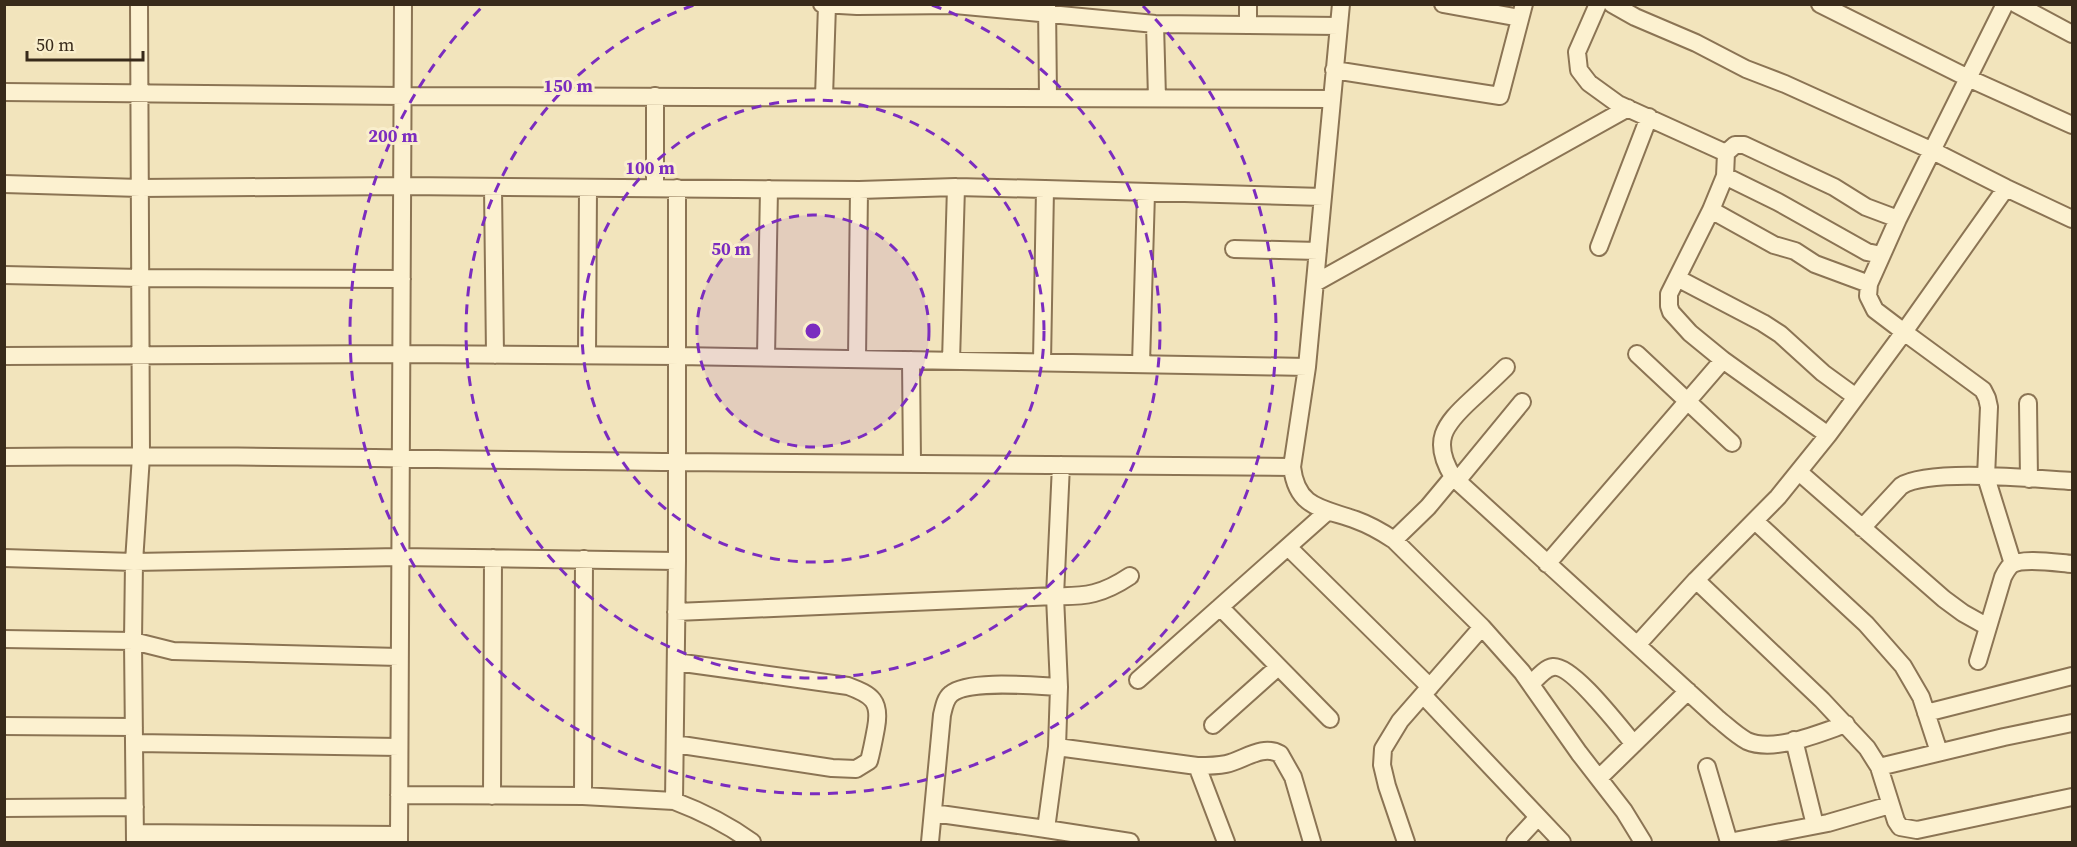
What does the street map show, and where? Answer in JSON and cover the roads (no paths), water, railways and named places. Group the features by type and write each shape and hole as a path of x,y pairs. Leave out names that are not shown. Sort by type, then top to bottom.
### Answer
{"street":[{"path":"139,4 141,456 134,562 135,838 399,839 403,4"},
{"path":"822,4 955,5 1048,9 1155,24 1339,26"},
{"path":"1248,4 1248,24"},
{"path":"1341,4 1315,283 1292,467 1294,484 1311,504 1378,530 1394,540 1482,627 1531,684 1624,811 1642,842"},
{"path":"1334,70 1500,96 1522,11 1443,4"},
{"path":"1820,4 1968,78 2071,120"},
{"path":"2005,4 1881,255 1869,284 1868,296 1875,310 1975,384 1987,398 1989,406 1986,477 2013,564"},
{"path":"2016,4 2073,34"},
{"path":"824,97 827,5"},
{"path":"1726,153 1618,104 1589,82 1579,70 1576,52 1598,5 1635,17 1696,43 1746,69 1785,84 1933,151 2073,219"},
{"path":"1048,9 1048,98"},
{"path":"1155,24 1157,98"},
{"path":"4,92 403,96 1331,99"},
{"path":"655,96 655,187"},
{"path":"1315,283 1628,108"},
{"path":"1599,247 1649,117"},
{"path":"1828,435 1723,360 1690,333 1671,312 1668,300 1725,176 1726,153 1735,145 1744,145 1834,187 1866,207 1898,219"},
{"path":"1725,176 1778,202 1867,252 1881,255"},
{"path":"4,184 140,188 402,186 859,190 956,188 1323,197"},
{"path":"493,187 495,355"},
{"path":"587,355 588,188"},
{"path":"674,801 678,462 677,188"},
{"path":"951,361 956,188"},
{"path":"1637,645 1799,472 1904,332 2006,188"},
{"path":"766,357 769,189"},
{"path":"1042,362 1045,189"},
{"path":"857,359 859,190"},
{"path":"1141,364 1146,193"},
{"path":"1711,210 1774,245 1795,251 1815,264 1869,284"},
{"path":"1234,249 1318,251"},
{"path":"4,275 402,279"},
{"path":"1677,278 1780,334 1823,373 1856,397"},
{"path":"1637,354 1732,443"},
{"path":"4,356 587,355 1306,366"},
{"path":"911,360 912,463"},
{"path":"1547,564 1723,360"},
{"path":"1506,367 1453,417 1443,433 1442,453 1455,479 1731,730 1747,740 1767,746 1846,724"},
{"path":"1394,540 1455,479 1522,402"},
{"path":"2028,403 2029,479"},
{"path":"4,457 401,458 1292,467"},
{"path":"1046,829 1058,747 1059,687 1055,596 1061,465"},
{"path":"1799,472 1944,599 1988,627"},
{"path":"1862,528 1901,486 1909,481 1948,477 2073,481"},
{"path":"1138,680 1328,511"},
{"path":"1755,521 1839,598 1887,646 1914,683 1939,752"},
{"path":"1287,547 1426,691 1562,843"},
{"path":"4,558 134,562 399,556 677,561"},
{"path":"492,796 493,558"},
{"path":"583,796 584,560"},
{"path":"1978,661 2003,577 2013,564 2029,561 2073,564"},
{"path":"676,612 1089,596 1116,585 1130,576"},
{"path":"1696,580 1846,724 1867,748 1879,767 1890,805 1900,827 1917,830 2073,797"},
{"path":"1220,607 1330,719"},
{"path":"1406,843 1387,786 1383,749 1400,721 1482,627"},
{"path":"4,639 133,641 172,651 399,657"},
{"path":"675,744 832,768 856,769 869,761 878,713 876,703 871,698 848,686 676,662"},
{"path":"1213,725 1278,667"},
{"path":"1531,684 1552,667 1568,671 1634,744"},
{"path":"1926,713 2073,676"},
{"path":"930,843 942,715 945,702 950,695 967,686 1059,687"},
{"path":"1599,778 1688,691"},
{"path":"1879,767 2073,723"},
{"path":"4,726 134,735 399,747"},
{"path":"1794,740 1815,825"},
{"path":"1058,747 1197,766 1228,764 1268,750 1280,754 1293,777 1312,843"},
{"path":"1197,766 1226,843"},
{"path":"1707,767 1729,843 1815,825 1890,805"},
{"path":"399,795 583,796 674,801 726,824 752,843"},
{"path":"4,808 135,807"},
{"path":"933,813 1130,843"},
{"path":"1515,843 1538,817"}]}
